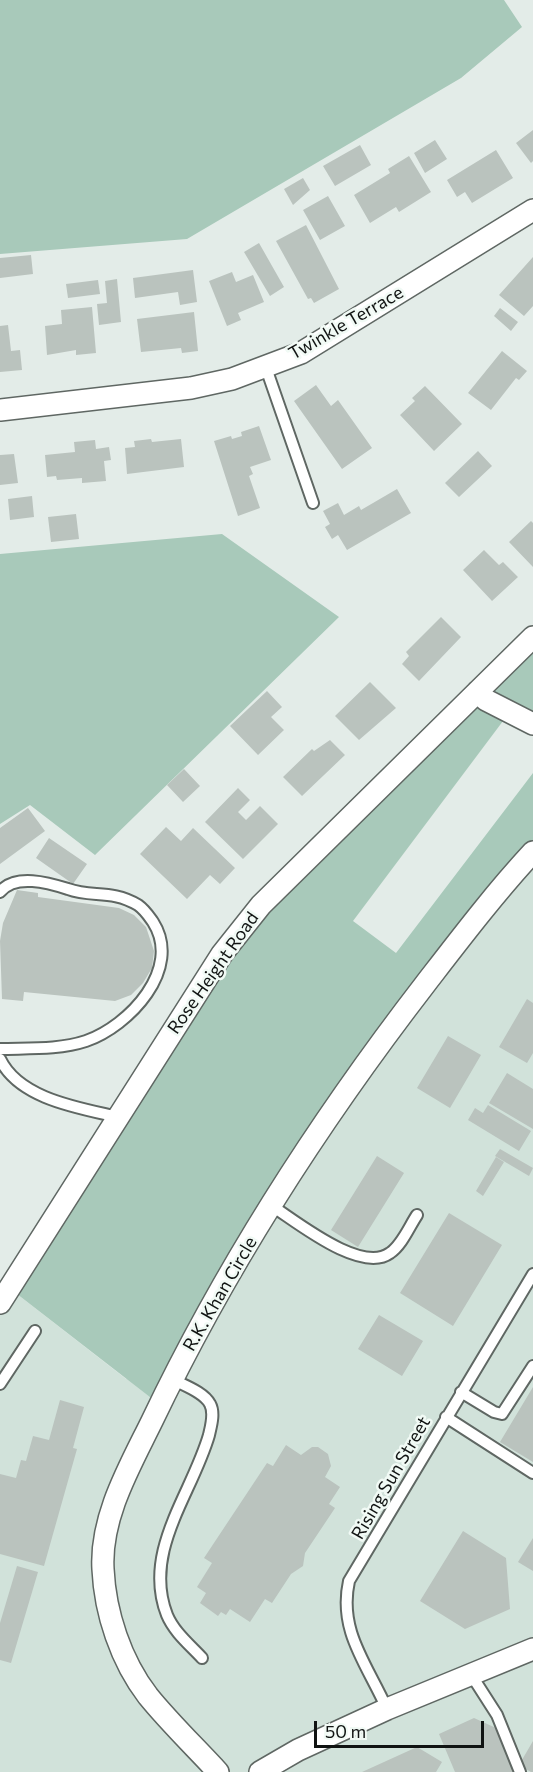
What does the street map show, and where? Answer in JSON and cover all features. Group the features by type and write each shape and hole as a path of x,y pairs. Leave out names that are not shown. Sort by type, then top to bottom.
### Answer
{"street":[{"name":"Twinkle Terrace","path":"0,410 191,388 266,368 301,352 533,210"},
{"name":"Rose Height Road","path":"0,1303 184,1010 222,954 261,905 533,637"},
{"path":"478,691 486,700 533,724"},
{"name":"R.K. Khan Circle","path":"218,1772 148,1695 122,1648 106,1603 102,1568 104,1536 117,1497 172,1379 272,1206 399,1018 533,852"},
{"path":"260,1772 298,1750 387,1709 533,1649"}],"lane":[{"path":"266,368 313,503"},
{"path":"0,892 15,882 49,882 71,890 110,893 145,910 158,929 162,955 154,983 145,996 105,1032 87,1041 66,1046 0,1049"},
{"path":"0,1059 5,1070 38,1092 58,1101 118,1117"},
{"path":"272,1206 346,1252 368,1259 392,1252 417,1215"},
{"name":"Rising Sun Street","path":"387,1709 348,1629 345,1599 349,1581 533,1274"},
{"path":"0,1384 35,1331"},
{"path":"462,1392 494,1412 502,1414 533,1366"},
{"path":"172,1379 203,1397 210,1403 213,1413 205,1447 167,1535 161,1567 161,1584 168,1616 202,1658"},
{"path":"446,1417 533,1473"},
{"path":"472,1676 497,1715 520,1772"}],"shaded area":[{"path":"533,856 533,1772 0,1772 0,1300 8,1287 126,1379"}],"green space":[{"path":"0,0 504,0 522,27 461,78 187,239 0,254"},
{"path":"222,534 339,617 95,855 30,805 0,824 0,554"},
{"path":"533,637 533,724 509,713 353,921 396,953 533,773 533,856 398,1022 159,1404 8,1287 221,953"}],"building":[{"path":"533,130 533,161 531,163 516,143"},
{"path":"435,140 447,159 425,173 414,153"},
{"path":"360,145 371,165 335,186 323,166"},
{"path":"496,150 513,178 472,203 465,192 457,197 447,180"},
{"path":"409,156 431,192 399,212 396,207 370,223 354,195 390,173 388,169"},
{"path":"303,178 310,190 293,205 284,189"},
{"path":"328,196 345,226 320,240 303,210"},
{"path":"306,225 339,289 314,303 311,298 308,299 276,241"},
{"path":"259,243 284,287 270,296 244,252"},
{"path":"31,255 33,274 0,278 0,258"},
{"path":"533,257 533,306 524,316 499,295"},
{"path":"193,270 197,302 180,305 178,292 135,298 133,278"},
{"path":"232,272 236,282 253,275 264,302 238,313 241,320 227,326 209,281"},
{"path":"117,279 121,322 99,325 97,304 107,303 105,281"},
{"path":"98,280 100,294 68,298 66,284"},
{"path":"92,307 96,353 76,355 76,350 47,355 45,326 62,324 61,310"},
{"path":"500,308 518,322 511,331 494,316"},
{"path":"194,312 198,351 182,353 181,348 141,352 137,319"},
{"path":"8,325 11,351 20,350 22,370 0,372 0,326"},
{"path":"502,351 527,371 519,380 516,378 491,410 468,393"},
{"path":"316,385 331,406 338,400 372,448 342,469 294,401"},
{"path":"425,386 462,424 434,451 400,415 415,401 412,398"},
{"path":"259,426 271,460 250,467 253,474 249,476 260,508 238,516 214,441 231,436 232,439 242,436 241,432"},
{"path":"151,439 152,442 181,439 184,467 127,474 125,448 135,447 134,441"},
{"path":"95,440 96,449 109,447 111,460 104,461 106,481 82,483 82,478 57,480 56,476 47,477 45,455 75,452 74,442"},
{"path":"478,451 492,466 459,497 445,483"},
{"path":"14,454 18,483 0,485 0,455"},
{"path":"397,489 411,513 347,550 338,535 332,539 325,527 330,524 323,511 338,503 344,515 359,506 361,510"},
{"path":"32,496 34,517 10,520 8,499"},
{"path":"76,514 79,539 51,542 48,517"},
{"path":"531,521 533,523 533,567 509,542"},
{"path":"484,550 499,565 503,562 518,577 492,601 463,570"},
{"path":"441,617 461,637 419,681 402,664 409,656 406,652"},
{"path":"370,682 396,708 359,740 335,716"},
{"path":"267,691 282,707 271,717 284,730 258,755 230,726"},
{"path":"330,740 345,755 302,796 283,777 312,749 314,751"},
{"path":"184,769 200,786 183,802 167,785"},
{"path":"238,788 250,800 238,812 246,820 260,806 278,824 243,859 205,822"},
{"path":"28,808 45,831 0,864 0,828"},
{"path":"166,827 181,841 193,828 235,868 220,884 210,875 187,899 140,854"},
{"path":"49,838 87,864 73,884 36,858"},
{"path":"17,890 38,893 38,897 119,908 134,915 146,927 154,951 152,968 143,983 131,995 115,1001 24,992 23,1001 2,999 0,941 3,923"},
{"path":"527,999 533,1003 533,1053 527,1063 499,1047"},
{"path":"448,1036 481,1055 450,1108 417,1088"},
{"path":"507,1073 533,1089 533,1129 489,1103"},
{"path":"488,1105 531,1131 519,1151 468,1120 475,1108 483,1113"},
{"path":"500,1149 533,1168 529,1176 495,1156"},
{"path":"377,1156 404,1173 358,1247 331,1230"},
{"path":"496,1157 504,1162 483,1196 476,1191"},
{"path":"449,1213 502,1245 453,1326 400,1293"},
{"path":"379,1315 423,1341 402,1376 358,1349"},
{"path":"533,1387 533,1462 500,1442"},
{"path":"60,1400 84,1407 73,1448 77,1449 44,1566 0,1554 0,1474 16,1478 21,1460 26,1461 33,1436 49,1440"},
{"path":"286,1445 301,1455 312,1447 318,1447 328,1454 331,1466 325,1477 340,1487 329,1504 335,1508 305,1553 303,1566 291,1574 272,1603 265,1599 250,1622 230,1609 226,1615 221,1612 218,1616 200,1603 206,1593 197,1587 212,1563 204,1558 267,1463 273,1466"},
{"path":"463,1531 506,1558 510,1609 465,1629 420,1601"},
{"path":"533,1538 533,1571 518,1562"},
{"path":"17,1566 38,1572 11,1663 0,1660 0,1623"},
{"path":"474,1718 496,1728 516,1772 455,1772 439,1734"},
{"path":"533,1741 533,1772 531,1772 519,1765"},
{"path":"417,1747 442,1762 436,1772 362,1772"}]}
